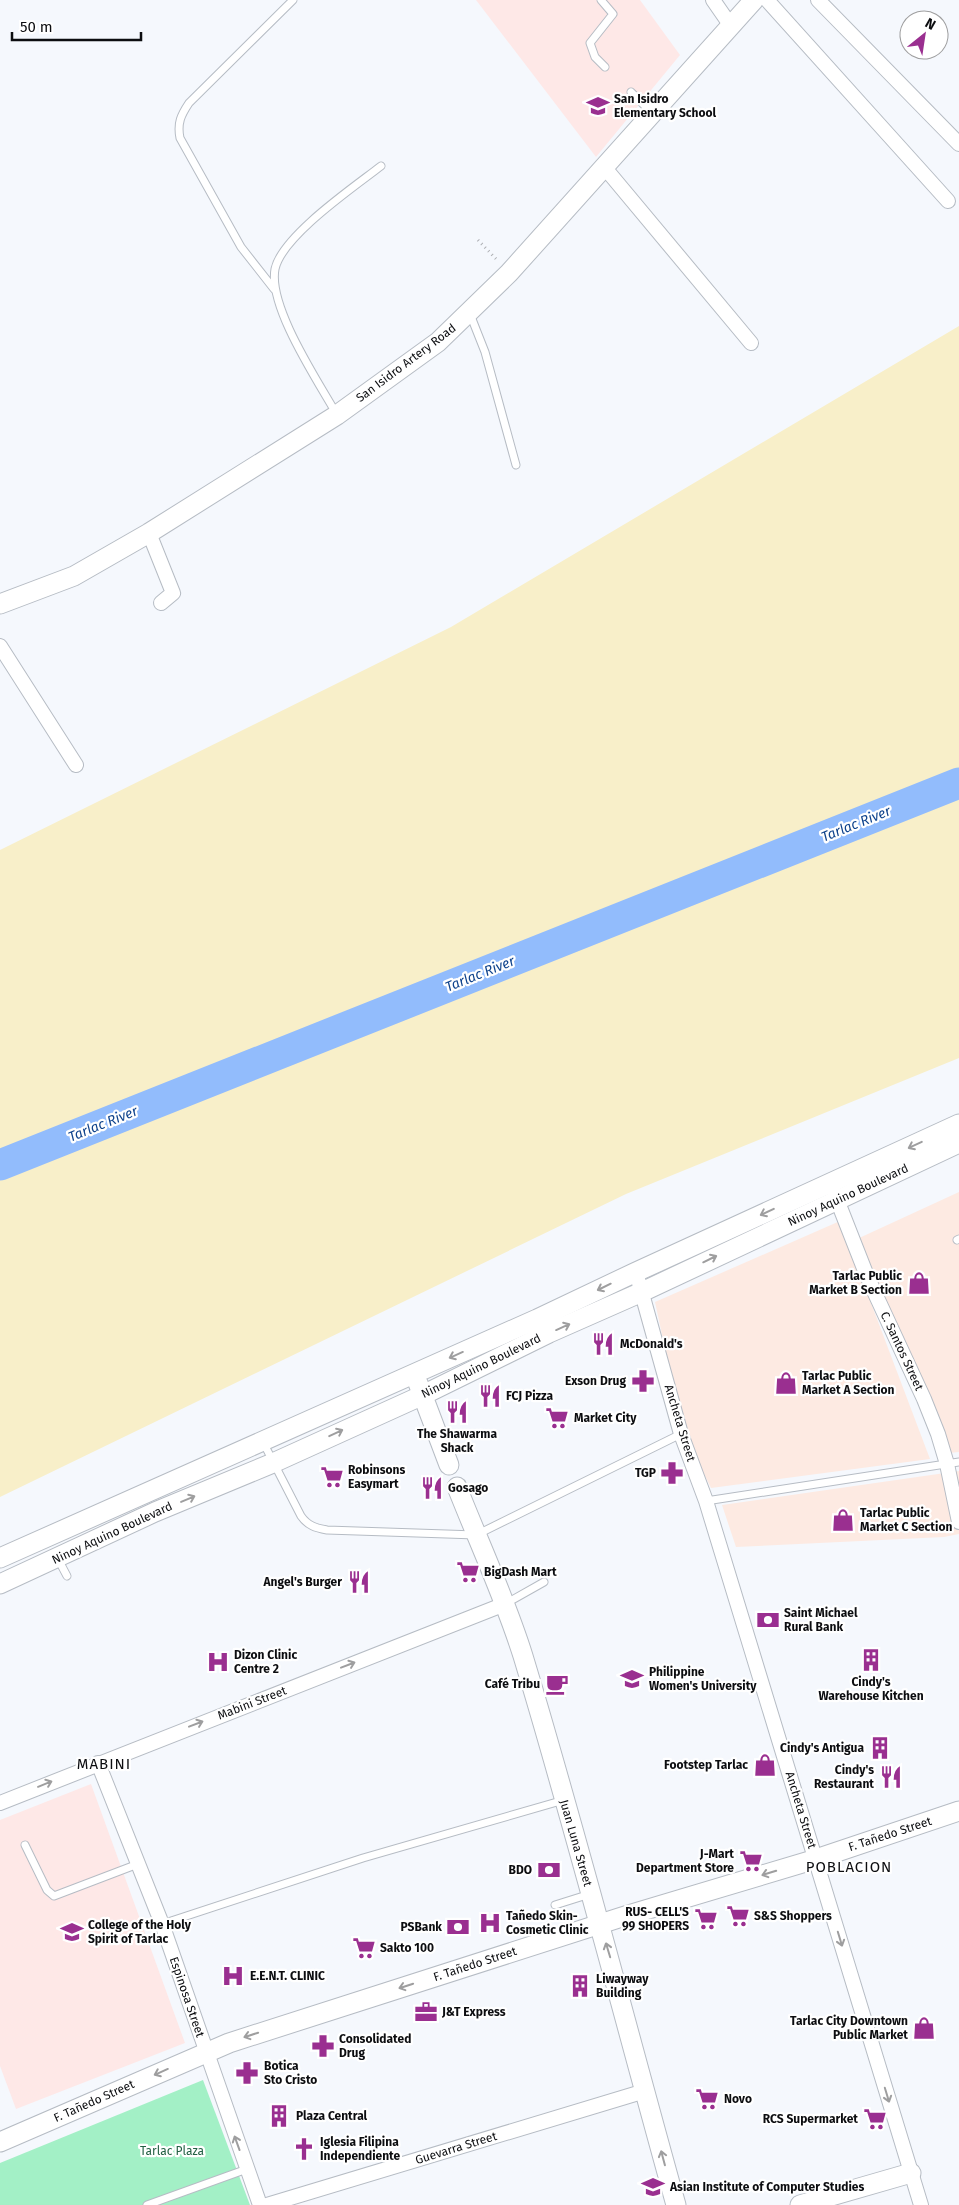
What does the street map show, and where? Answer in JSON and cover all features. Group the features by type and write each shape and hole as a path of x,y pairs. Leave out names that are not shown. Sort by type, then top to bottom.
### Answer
{"main road":[{"name":"San Isidro Artery Road","path":"0,604 74,576 148,533 337,415 438,342 470,313 509,273 754,0"},
{"name":"Ninoy Aquino Boulevard","path":"0,1558 537,1319 959,1124"},
{"name":"Ninoy Aquino Boulevard","path":"0,1584 58,1559 155,1512 273,1463 423,1395 548,1333 642,1292 959,1143"},
{"path":"414,1373 449,1466"},
{"name":"Juan Luna Street","path":"457,1486 523,1654 676,2205"},
{"name":"F. Tañedo Street","path":"0,2142 238,2040 599,1924 816,1859 959,1811"},
{"path":"800,2205 911,2173"}],"street":[{"path":"714,0 732,26"},
{"path":"766,0 948,201"},
{"path":"818,0 959,144"},
{"path":"605,168 751,343"},
{"path":"148,533 173,593 161,603"},
{"path":"0,646 76,765"},
{"name":"C. Santos Street","path":"831,1183 867,1276 953,1463 959,1522"},
{"name":"Ancheta Street","path":"636,1272 681,1434 706,1501 921,2205"},
{"name":"Mabini Street","path":"0,1803 504,1604"},
{"name":"Espinosa Street","path":"98,1763 162,1924 260,2205"},
{"name":"Guevarra Street","path":"267,2205 644,2091"}],"lane":[{"path":"293,0 189,103 181,116 178,128 180,138 241,247 274,289 296,341 337,415"},
{"path":"601,0 613,14 590,43 595,56 606,67"},
{"path":"631,92 653,114"},
{"path":"274,289 275,268 284,251 302,229 381,166"},
{"path":"470,313 485,352 516,464"},
{"path":"263,1442 301,1516 306,1523 315,1528 476,1536 681,1434"},
{"path":"706,1501 953,1463"},
{"path":"58,1559 67,1576"},
{"path":"504,1604 544,1582"},
{"path":"162,1924 363,1858 564,1800"},
{"path":"25,1845 47,1890 54,1896 138,1864"},
{"path":"556,1905 590,1894"},
{"path":"146,2205 247,2169"}],"path":[{"path":"478,240 509,273"}],"shaded area":[{"name":"San Isidro Elementary School","path":"476,0 640,0 680,55 596,157"},
{"name":"Tarlac Public Market B Section","path":"959,1192 959,1452 949,1453 899,1328 857,1239"},
{"name":"Tarlac Public Market A Section","path":"840,1221 930,1459 711,1488 683,1432 655,1302"},
{"name":"Tarlac Public Market C Section","path":"959,1471 959,1534 944,1537 736,1547 722,1505"},
{"name":"College of the Holy Spirit of Tarlac","path":"91,1784 185,2043 16,2109 0,2066 0,1820"}],"green space":[{"name":"Tarlac Plaza","path":"203,2080 250,2205 0,2205 0,2163"}],"sand":[{"path":"959,326 959,1058 626,1194 0,1497 0,850 451,627"}],"waterway":[{"name":"Tarlac River","path":"0,1165 959,783"}],"place":[{"name":"San Isidro Elementary School","path":"598,106"},
{"name":"Tarlac Public Market B Section","path":"919,1283"},
{"name":"McDonald's","path":"603,1344"},
{"name":"Exson Drug","path":"643,1381"},
{"name":"Tarlac Public Market A Section","path":"786,1383"},
{"name":"FCJ Pizza","path":"490,1396"},
{"name":"The Shawarma Shack","path":"457,1412"},
{"name":"Market City","path":"557,1418"},
{"name":"TGP","path":"672,1473"},
{"name":"Robinsons Easymart","path":"332,1477"},
{"name":"Gosago","path":"432,1488"},
{"name":"Tarlac Public Market C Section","path":"843,1520"},
{"name":"BigDash Mart","path":"468,1572"},
{"name":"Angel's Burger","path":"359,1582"},
{"name":"Saint Michael Rural Bank","path":"768,1620"},
{"name":"Cindy's Warehouse Kitchen","path":"871,1660"},
{"name":"Dizon Clinic Centre 2","path":"218,1662"},
{"name":"Philippine Women's University","path":"632,1679"},
{"name":"Café Tribu","path":"557,1684"},
{"name":"Cindy's Antigua","path":"880,1748"},
{"name":"Footstep Tarlac","path":"765,1765"},
{"name":"Cindy's Restaurant","path":"891,1777"},
{"name":"J-Mart Department Store","path":"751,1861"},
{"name":"BDO","path":"549,1870"},
{"name":"S&S Shoppers","path":"738,1916"},
{"name":"RUS- CELL'S 99 SHOPERS","path":"706,1919"},
{"name":"Tañedo Skin- Cosmetic Clinic","path":"490,1923"},
{"name":"PSBank","path":"458,1927"},
{"name":"College of the Holy Spirit of Tarlac","path":"72,1932"},
{"name":"Sakto 100","path":"364,1948"},
{"name":"E.E.N.T. CLINIC","path":"233,1976"},
{"name":"Liwayway Building","path":"580,1986"},
{"name":"J&T Express","path":"426,2012"},
{"name":"Tarlac City Downtown Public Market","path":"924,2028"},
{"name":"Consolidated Drug","path":"323,2046"},
{"name":"Botica Sto Cristo","path":"247,2073"},
{"name":"Novo","path":"707,2099"},
{"name":"Plaza Central","path":"279,2116"},
{"name":"RCS Supermarket","path":"875,2119"},
{"name":"Iglesia Filipina Independiente","path":"304,2149"},
{"name":"Asian Institute of Computer Studies","path":"653,2187"}],"district":[{"name":"MABINI","path":"104,1764"},
{"name":"POBLACION","path":"849,1867"}]}
